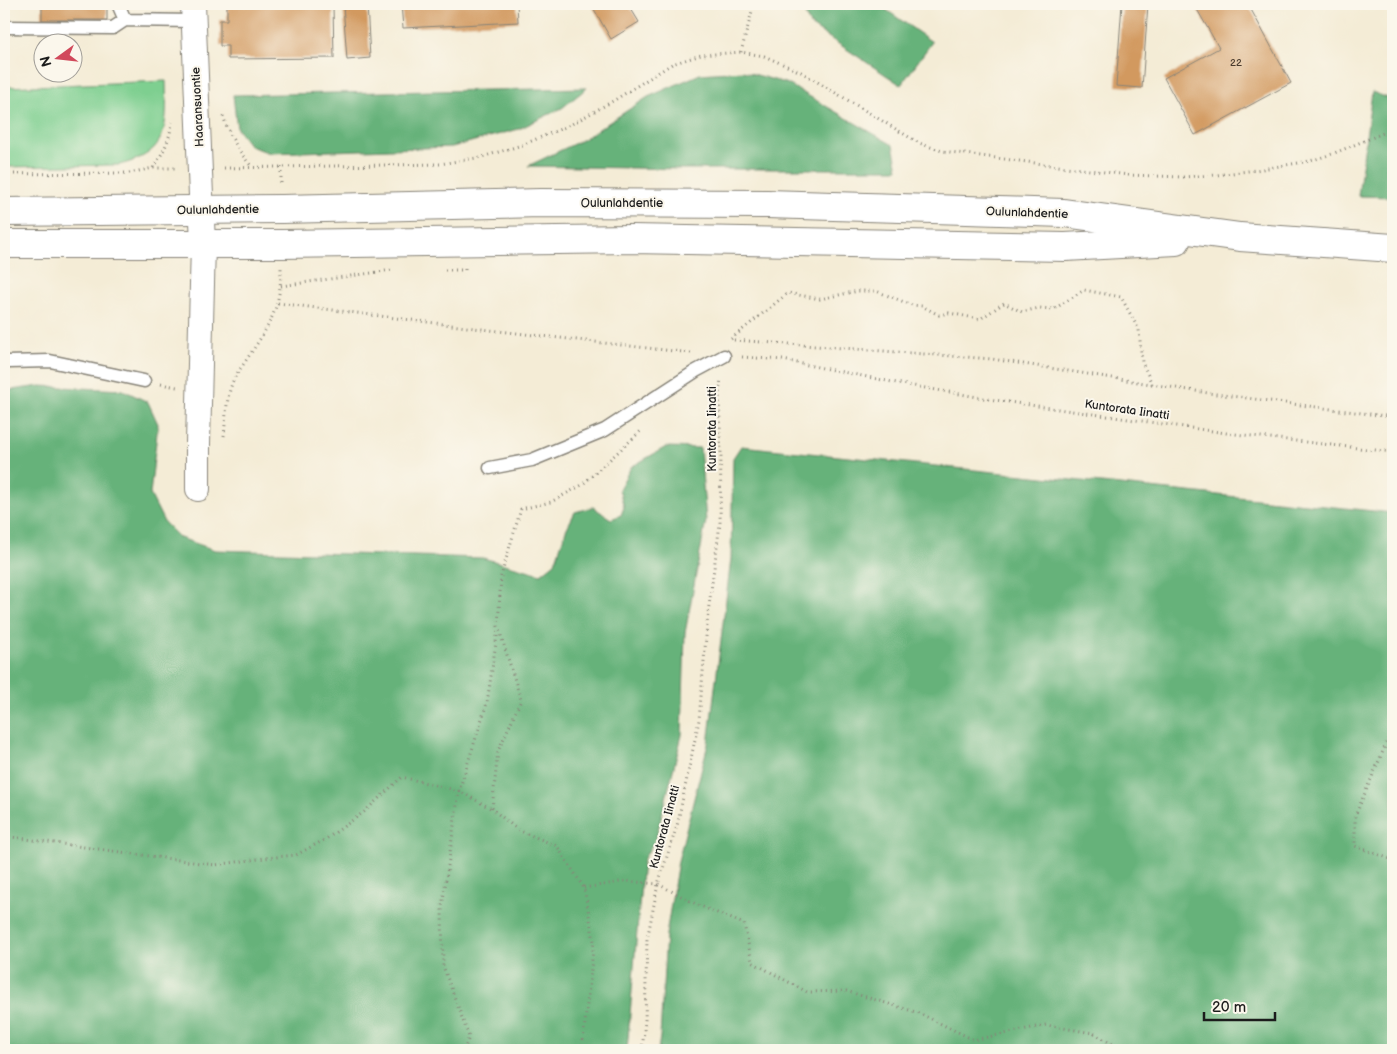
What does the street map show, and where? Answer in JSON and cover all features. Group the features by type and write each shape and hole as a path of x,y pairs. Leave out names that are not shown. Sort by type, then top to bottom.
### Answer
{"main road":[{"name":"Oulunlahdentie","path":"4,212 540,203 767,204 1064,213 1240,237 1393,248"},
{"name":"Oulunlahdentie","path":"4,244 464,242 630,239 1065,247 1240,237"}],"street":[{"name":"Haaransuontie","path":"193,13 203,210 198,489"}],"lane":[{"path":"118,4 125,20"},
{"path":"4,27 113,28 125,20 193,13"},
{"path":"490,468 532,460 605,430 696,371 724,356"},
{"path":"4,364 8,362 50,361 144,380"}],"path":[{"path":"741,52 754,4"},
{"path":"4,174 129,173 153,168 201,169 440,164 482,157 522,145 570,125 672,64 701,55 741,52 764,56 801,72 919,143 942,150 1128,175 1182,177 1216,175 1310,161 1393,129"},
{"path":"221,109 230,136 252,167"},
{"path":"153,168 163,154 171,134 173,116"},
{"path":"437,270 465,270 464,242"},
{"path":"224,436 227,399 234,379 271,322 278,303 281,286 399,269"},
{"path":"1152,384 1142,362 1139,330 1120,297 1084,290 1054,309 1039,308 1022,312 1004,303 980,319 949,313 939,315 922,306 912,305 876,291 858,291 820,299 788,293 731,340 992,359 1208,393 1393,417"},
{"path":"278,303 490,330 724,356"},
{"name":"Kuntorata Iinatti","path":"642,1050 645,1022 647,940 658,884 677,826 699,720 708,613 720,524 722,454 719,393 724,356 783,360 902,384 995,400 1226,433 1393,452"},
{"path":"144,380 199,391"},
{"path":"464,1050 469,1037 443,966 442,907 459,791 487,703 498,626 501,576 522,509 551,502 582,485 650,424"},
{"path":"492,809 498,751 521,700 498,626"},
{"path":"1393,719 1390,735 1355,816 1355,846 1393,860"},
{"path":"4,836 215,866 296,855 326,840 364,812 402,777 459,791 492,809 518,830 557,846 584,888 594,941 582,1050"},
{"path":"584,888 626,881 658,884 698,905 744,924 752,962 807,992 846,991 920,1013 974,1040 1046,1025 1094,1033 1123,1050"}],"green space":[{"path":"800,4 878,4 932,42 901,85 810,25"},
{"path":"743,71 788,84 893,145 898,169 684,169 528,166 582,140 648,97 700,74"},
{"path":"166,81 166,111 162,135 157,145 136,160 119,165 4,167 4,87"},
{"path":"587,88 562,108 519,129 452,147 270,153 250,146 237,129 233,95"},
{"path":"1372,92 1393,100 1393,197 1358,196"},
{"path":"40,386 123,390 148,402 158,424 150,494 164,522 180,538 215,550 483,558 541,574 555,563 566,530 575,512 593,507 611,519 621,515 624,507 619,489 631,467 666,447 700,448 706,521 685,633 682,735 656,838 643,860 627,1050 4,1050 4,391"},
{"path":"741,446 1393,513 1393,1050 658,1050 666,935 678,861 708,744 731,559 733,458"}],"building":[{"path":"42,4 107,4 107,20 42,20"},
{"path":"227,4 333,5 334,58 228,59 228,46 220,46 220,20 227,20"},
{"path":"343,4 367,4 370,58 347,60"},
{"path":"401,4 517,4 518,22 403,28"},
{"path":"591,4 628,4 639,22 611,39"},
{"path":"1122,4 1148,4 1142,88 1116,86"},
{"path":"1194,4 1248,4 1291,83 1195,135 1164,78 1219,48"}]}
